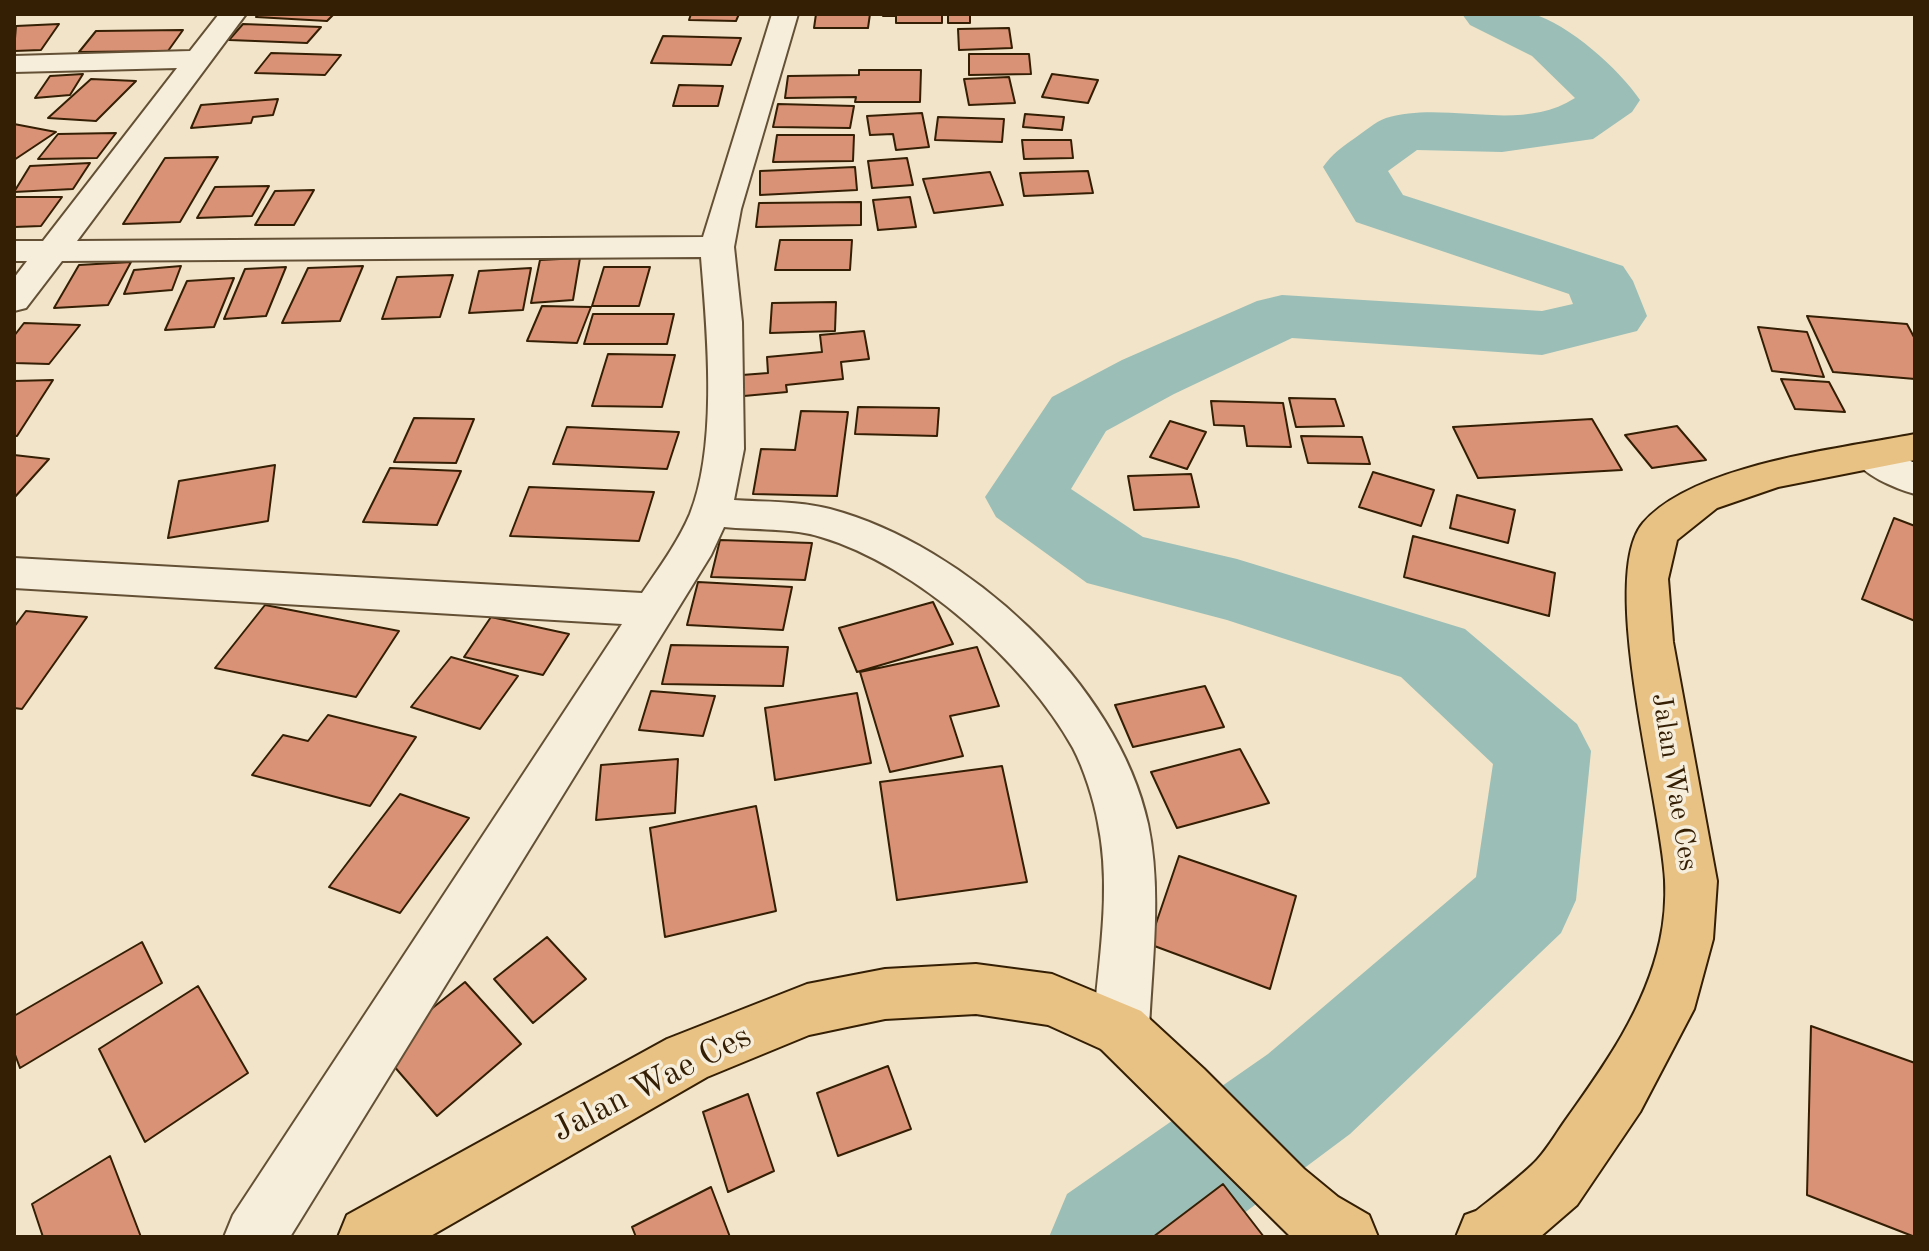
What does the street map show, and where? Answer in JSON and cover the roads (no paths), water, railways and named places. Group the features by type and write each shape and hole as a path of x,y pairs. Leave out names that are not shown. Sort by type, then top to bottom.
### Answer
{"highway":[{"name":"Jalan Wae Ces","path":"1487,1237 1496,1234 1556,1184 1620,1092 1667,1009 1687,939 1691,881 1651,642 1647,579 1658,533 1703,498 1773,475 1893,452"},
{"name":"Jalan Wae Ces","path":"369,1237 687,1058 807,1010 885,994 976,989 1052,1000 1121,1030 1283,1190 1316,1219 1347,1237"}],"street":[{"path":"14,301 233,14"},
{"path":"255,1237 696,544 711,512 725,449 724,322 717,247 725,209 785,14"},
{"path":"14,64 201,59"},
{"path":"14,251 717,247"},
{"path":"1893,452 1915,480"},
{"path":"711,512 826,522 914,560 973,602 1059,689 1096,745 1123,823 1130,888 1121,1030"},
{"path":"14,573 654,610"}],"waterway":[{"path":"1110,1237 1309,1094 1524,900 1543,751 1433,653 1237,591 1117,561 1025,497 1079,414 1148,377 1282,316 1542,333 1612,316 1599,281 1379,208 1354,167 1403,132 1502,134 1572,126 1611,100 1551,44 1489,14"}]}
